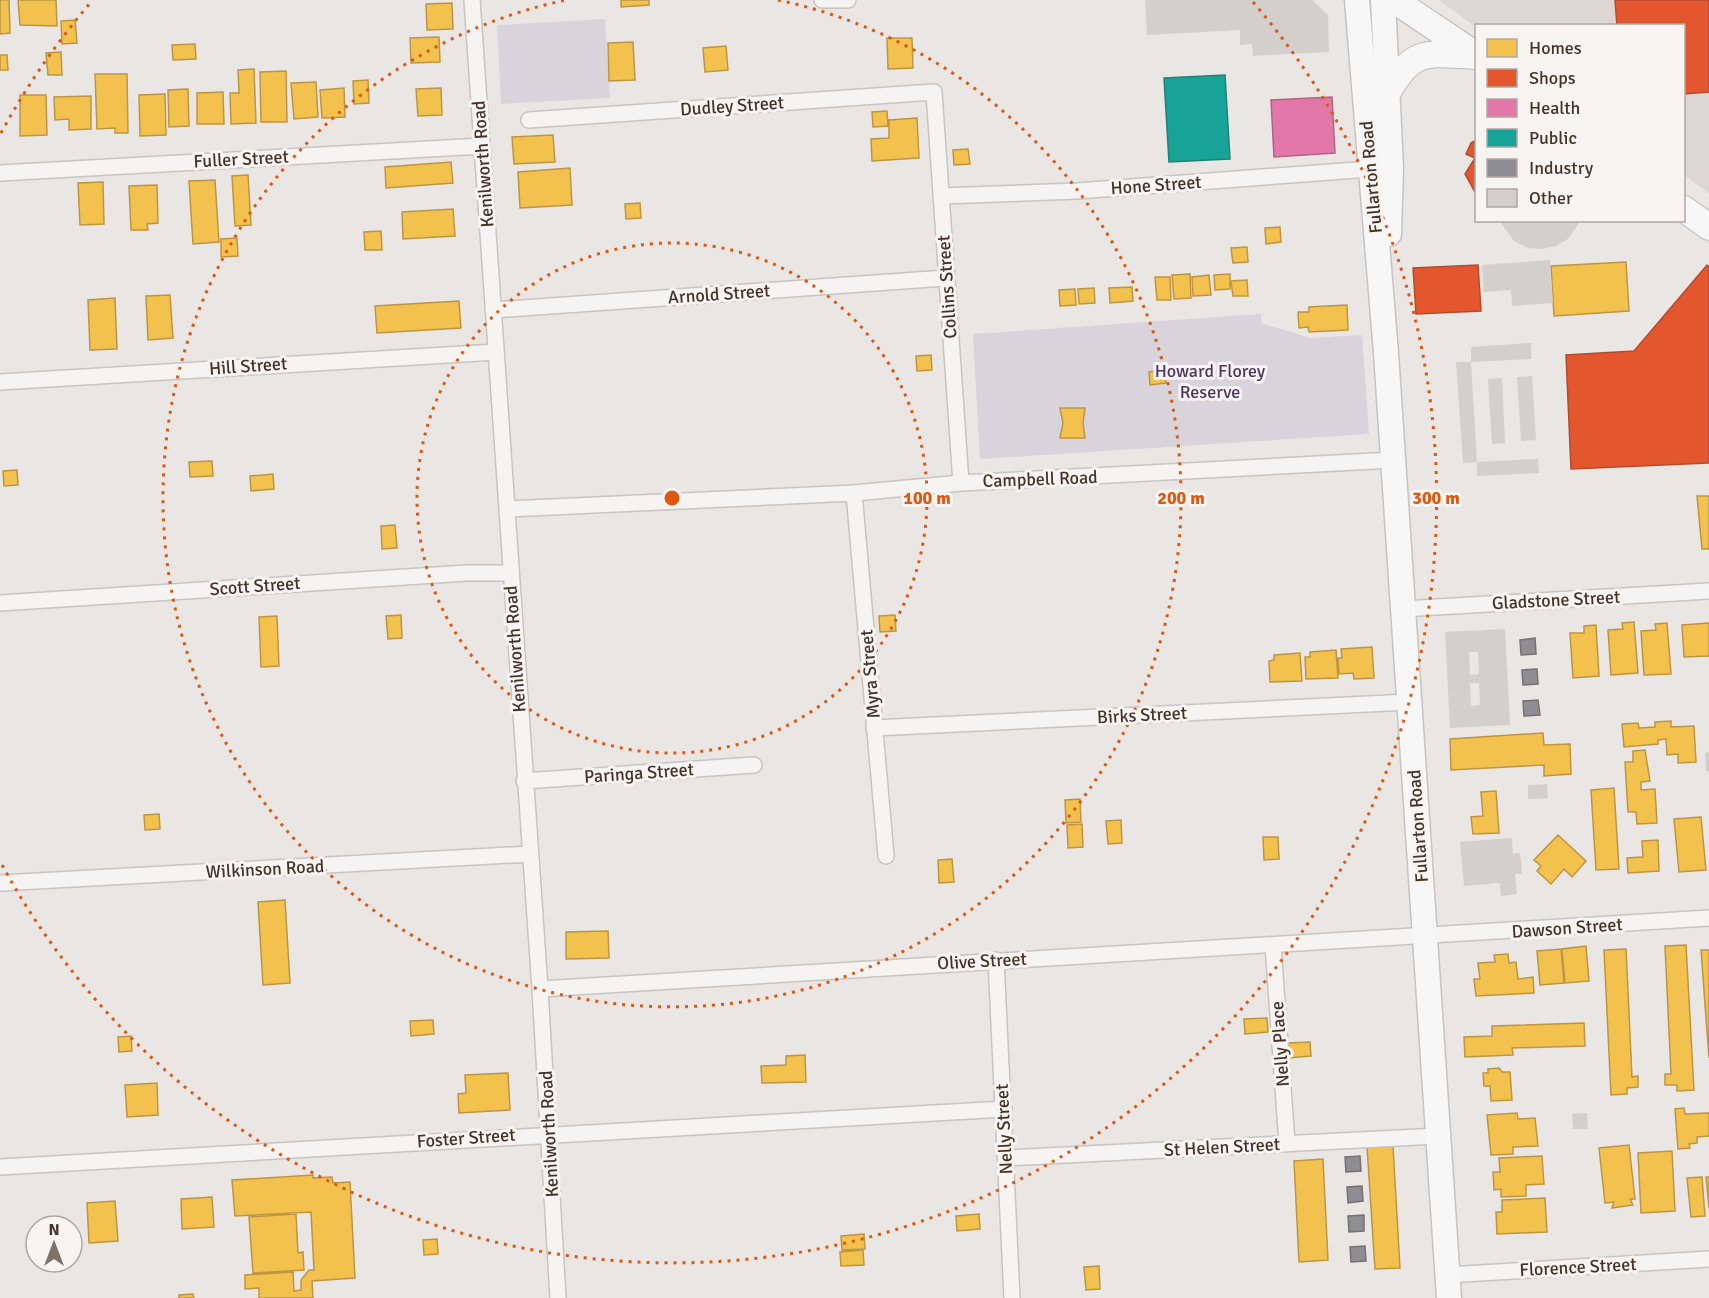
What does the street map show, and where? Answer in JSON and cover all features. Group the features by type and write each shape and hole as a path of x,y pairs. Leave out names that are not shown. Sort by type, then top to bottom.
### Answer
{"highway":[{"path":"1394,0 1475,55"},
{"path":"1388,92 1399,72 1411,60 1430,54 1475,56"},
{"path":"1685,210 1709,227"}],"main road":[{"name":"Fullarton Road","path":"1358,0 1386,353 1448,1286"},
{"name":"Fullarton Road","path":"1383,0 1390,168 1386,353"}],"street":[{"name":"Kenilworth Road","path":"472,0 508,509 509,573 540,989 558,1298"},
{"path":"822,0 848,0"},
{"name":"Dudley Street","path":"529,120 934,92"},
{"name":"Collins Street","path":"934,92 961,483"},
{"name":"Fuller Street","path":"0,173 482,146"},
{"name":"Hone Street","path":"942,196 1077,191 1370,169"},
{"name":"Arnold Street","path":"493,310 946,278"},
{"name":"Hill Street","path":"0,382 496,352"},
{"name":"Campbell Road","path":"508,509 854,493 961,483 1393,460"},
{"name":"Myra Street","path":"854,493 886,856"},
{"name":"Scott Street","path":"0,603 467,573 509,573"},
{"name":"Gladstone Street","path":"1403,609 1709,591"},
{"name":"Birks Street","path":"874,728 1409,702"},
{"name":"Paringa Street","path":"524,781 754,765"},
{"name":"Wilkinson Road","path":"0,883 530,854"},
{"name":"Dawson Street","path":"1425,937 1709,918"},
{"name":"Olive Street","path":"540,989 996,960 1425,937"},
{"name":"Nelly Place","path":"1273,945 1287,1144"},
{"name":"Nelly Street","path":"996,960 1012,1298"},
{"name":"Foster Street","path":"0,1167 1004,1108"},
{"name":"St Helen Street","path":"1006,1158 1438,1136"},
{"name":"Florence Street","path":"1448,1286 1709,1259"}],"shaded area":[{"path":"1439,0 1709,0 1709,193 1685,176 1685,24 1475,24 1475,26"}],"green space":[{"path":"605,19 610,98 501,104 497,25"},
{"name":"Howard Florey Reserve","path":"1261,314 1261,323 1311,338 1362,335 1369,434 980,459 973,334"}],"building: Homes":[{"path":"0,0 9,0 10,33 0,34"},
{"path":"18,0 56,0 57,26 20,25"},
{"path":"621,0 649,0 649,5 621,7"},
{"path":"452,3 453,29 427,30 426,4"},
{"path":"75,20 77,43 62,44 61,21"},
{"path":"439,37 440,62 411,63 410,38"},
{"path":"887,38 912,38 913,68 888,69"},
{"path":"633,42 635,80 609,81 608,43"},
{"path":"195,44 196,59 173,60 172,45"},
{"path":"726,46 728,70 705,72 703,48"},
{"path":"61,52 62,75 48,75 46,53"},
{"path":"0,55 7,55 8,70 0,70"},
{"path":"254,69 256,123 231,124 230,93 239,93 238,70"},
{"path":"286,71 287,122 261,122 260,72"},
{"path":"95,74 127,74 128,133 115,133 115,128 97,129"},
{"path":"368,80 369,103 354,104 353,81"},
{"path":"316,82 318,117 294,119 291,83"},
{"path":"344,88 345,117 322,118 320,90"},
{"path":"441,88 442,115 418,116 416,89"},
{"path":"188,89 189,126 169,127 168,90"},
{"path":"223,92 224,124 197,124 197,93"},
{"path":"165,94 166,135 140,136 139,95"},
{"path":"20,95 46,95 47,135 20,136"},
{"path":"91,96 91,129 69,130 69,119 55,120 54,97"},
{"path":"887,111 888,126 873,127 872,112"},
{"path":"917,118 919,158 872,161 871,139 889,138 889,120"},
{"path":"553,135 555,162 514,164 512,137"},
{"path":"968,149 970,164 954,165 953,150"},
{"path":"451,162 453,183 386,188 385,167"},
{"path":"570,168 572,205 520,208 518,172"},
{"path":"248,175 251,225 235,226 232,176"},
{"path":"215,180 219,242 193,244 189,181"},
{"path":"103,182 104,224 80,225 78,183"},
{"path":"157,185 158,223 147,224 148,230 131,230 129,186"},
{"path":"640,203 641,218 626,219 625,204"},
{"path":"453,209 455,236 403,239 402,212"},
{"path":"1280,227 1281,242 1266,244 1265,228"},
{"path":"381,231 382,250 365,250 364,232"},
{"path":"237,238 238,256 221,257 221,239"},
{"path":"1247,247 1248,262 1233,263 1231,248"},
{"path":"1626,262 1629,311 1554,316 1551,266"},
{"path":"1190,274 1191,298 1174,299 1172,275"},
{"path":"1230,274 1230,289 1215,290 1214,275"},
{"path":"1209,275 1211,295 1193,296 1192,277"},
{"path":"1155,277 1170,277 1171,300 1157,300"},
{"path":"1247,280 1248,296 1233,296 1231,281"},
{"path":"1132,287 1133,301 1110,303 1109,288"},
{"path":"1094,288 1095,303 1079,304 1078,289"},
{"path":"1075,289 1076,305 1060,306 1059,290"},
{"path":"170,295 173,338 148,340 146,296"},
{"path":"115,298 117,349 90,350 88,300"},
{"path":"459,301 461,328 377,333 375,306"},
{"path":"1347,305 1348,330 1309,332 1308,327 1299,328 1298,312 1309,312 1309,307"},
{"path":"931,355 932,370 917,371 916,356"},
{"path":"1163,370 1166,383 1150,385 1149,372"},
{"path":"1060,408 1085,408 1083,423 1085,438 1060,438 1063,423"},
{"path":"212,461 213,476 190,477 189,462"},
{"path":"17,470 18,485 4,486 3,471"},
{"path":"273,474 274,489 251,491 250,476"},
{"path":"1697,496 1709,496 1709,549 1702,549"},
{"path":"395,525 397,548 382,549 381,526"},
{"path":"401,615 402,638 388,639 386,616"},
{"path":"895,615 896,631 880,632 879,616"},
{"path":"277,616 279,666 261,667 259,617"},
{"path":"1634,622 1638,673 1611,675 1608,630 1623,629 1622,623"},
{"path":"1667,623 1671,674 1644,675 1641,631 1656,630 1655,624"},
{"path":"1709,623 1709,656 1684,657 1682,625"},
{"path":"1596,625 1599,676 1573,678 1570,633 1584,633 1584,626"},
{"path":"1372,647 1374,678 1354,679 1353,673 1339,674 1338,658 1342,658 1341,649"},
{"path":"1336,650 1338,678 1306,679 1305,657 1310,657 1310,652"},
{"path":"1300,653 1302,681 1270,682 1269,661 1274,660 1274,655"},
{"path":"1671,721 1671,727 1694,726 1696,762 1678,763 1678,754 1667,755 1666,739 1658,740 1658,744 1624,747 1622,724 1638,723 1639,728 1655,727 1655,722"},
{"path":"1543,733 1544,745 1570,744 1571,774 1544,776 1544,765 1451,770 1450,739"},
{"path":"1645,750 1650,781 1641,782 1641,790 1655,789 1657,823 1637,824 1636,812 1628,812 1625,762 1633,762 1633,751"},
{"path":"1614,788 1619,869 1596,870 1591,790"},
{"path":"1496,791 1499,833 1473,834 1471,817 1483,816 1481,792"},
{"path":"1080,799 1081,822 1066,823 1065,800"},
{"path":"159,814 160,829 145,830 144,815"},
{"path":"1701,817 1706,870 1679,872 1674,819"},
{"path":"1121,820 1122,843 1108,844 1106,821"},
{"path":"1082,824 1083,847 1068,848 1067,825"},
{"path":"1558,835 1586,861 1572,877 1564,869 1551,884 1537,871 1541,866 1534,860"},
{"path":"1263,837 1278,837 1279,859 1264,860"},
{"path":"1658,840 1659,871 1628,873 1627,858 1643,857 1642,841"},
{"path":"952,859 954,882 939,883 938,860"},
{"path":"285,900 290,983 263,985 258,902"},
{"path":"608,931 609,958 566,959 566,932"},
{"path":"1686,945 1694,1090 1677,1091 1677,1085 1665,1085 1665,1074 1671,1074 1665,946"},
{"path":"1586,946 1589,981 1565,983 1562,949"},
{"path":"1561,949 1564,983 1540,985 1537,951"},
{"path":"1626,949 1632,1077 1638,1076 1638,1087 1627,1088 1627,1094 1611,1095 1604,950"},
{"path":"1701,950 1709,950 1709,1058"},
{"path":"1508,954 1509,963 1516,962 1518,979 1533,977 1534,993 1476,996 1474,979 1480,979 1478,963 1495,962 1494,955"},
{"path":"1267,1018 1268,1032 1245,1034 1244,1019"},
{"path":"433,1020 434,1034 411,1036 410,1021"},
{"path":"1584,1023 1585,1046 1512,1048 1513,1055 1465,1057 1464,1037 1492,1036 1492,1026"},
{"path":"131,1036 132,1051 119,1052 118,1037"},
{"path":"1310,1042 1311,1056 1288,1058 1287,1043"},
{"path":"805,1055 806,1082 762,1083 761,1066 786,1065 786,1056"},
{"path":"1499,1068 1502,1072 1510,1072 1512,1100 1491,1101 1490,1086 1484,1086 1483,1073 1488,1073 1488,1069"},
{"path":"508,1073 510,1110 459,1113 458,1094 466,1093 465,1075"},
{"path":"157,1083 158,1115 127,1117 125,1085"},
{"path":"1684,1108 1685,1114 1709,1113 1709,1136 1697,1137 1697,1143 1689,1144 1690,1148 1678,1149 1675,1109"},
{"path":"1517,1113 1518,1119 1535,1118 1538,1146 1513,1147 1513,1154 1491,1155 1487,1115"},
{"path":"1629,1145 1635,1199 1630,1199 1633,1205 1612,1208 1614,1202 1605,1203 1599,1148"},
{"path":"1393,1146 1400,1268 1375,1269 1367,1147"},
{"path":"1672,1151 1675,1211 1641,1213 1638,1153"},
{"path":"1542,1156 1544,1184 1526,1185 1526,1196 1501,1197 1501,1189 1494,1190 1493,1172 1500,1172 1499,1158"},
{"path":"1323,1159 1328,1260 1299,1262 1294,1161"},
{"path":"313,1175 313,1178 332,1177 333,1183 350,1182 355,1278 312,1281 313,1298 259,1298 259,1288 245,1289 245,1275 293,1272 294,1291 301,1290 301,1280 309,1270 314,1270 311,1212 235,1216 232,1180"},
{"path":"1702,1177 1705,1216 1691,1217 1687,1178"},
{"path":"1706,1177 1709,1177 1709,1208"},
{"path":"212,1197 214,1227 182,1229 181,1199"},
{"path":"1545,1198 1547,1232 1497,1234 1496,1212 1502,1212 1502,1200"},
{"path":"115,1201 118,1241 89,1243 87,1203"},
{"path":"296,1214 298,1253 303,1252 304,1270 253,1273 249,1217"},
{"path":"979,1214 980,1229 957,1231 956,1216"},
{"path":"864,1234 865,1249 842,1250 841,1236"},
{"path":"437,1239 438,1254 424,1255 423,1240"},
{"path":"863,1250 864,1265 841,1266 840,1252"},
{"path":"1099,1266 1100,1289 1086,1290 1084,1267"},
{"path":"193,1294 194,1298 179,1298 179,1295"}],"building: Shops":[{"path":"1615,0 1709,0 1709,92 1685,94 1685,24 1617,24"},
{"path":"1475,141 1475,158 1466,154 1471,143"},
{"path":"1475,158 1475,192 1465,174"},
{"path":"1478,265 1481,311 1416,314 1413,268"},
{"path":"1707,265 1709,267 1709,463 1571,469 1566,355 1634,351"}],"building: Health":[{"path":"1332,97 1335,153 1274,157 1271,100"}],"building: Public":[{"path":"1225,75 1230,159 1169,162 1164,78"}],"building: Industry":[{"path":"1535,638 1536,654 1521,655 1520,640"},
{"path":"1537,669 1538,684 1523,685 1522,670"},
{"path":"1538,700 1540,715 1524,716 1523,701"},
{"path":"1360,1156 1361,1171 1346,1172 1345,1157"},
{"path":"1362,1186 1363,1201 1348,1203 1347,1187"},
{"path":"1364,1215 1364,1231 1349,1232 1348,1216"},
{"path":"1365,1246 1366,1261 1351,1262 1350,1247"}],"building: Other":[{"path":"1145,0 1312,0 1328,15 1329,52 1253,56 1252,44 1240,45 1240,30 1147,35"},
{"path":"1500,222 1580,222 1568,239 1556,246 1542,249 1528,248 1514,241"},
{"path":"1550,260 1553,303 1512,306 1511,290 1484,292 1482,265"},
{"path":"1531,343 1531,359 1471,362 1471,347"},
{"path":"1456,362 1471,362 1477,462 1463,463"},
{"path":"1532,376 1536,440 1521,441 1517,377"},
{"path":"1502,378 1505,443 1492,444 1488,379"},
{"path":"1538,459 1539,473 1477,476 1477,462"},
{"path":"1505,629 1510,725 1450,728 1445,632","holes":["1469,652 1478,652 1479,674 1470,675","1470,683 1479,683 1480,705 1471,706"]},
{"path":"1709,752 1709,771 1706,772 1705,753"},
{"path":"1547,784 1548,798 1528,799 1528,785"},
{"path":"1512,838 1513,854 1520,853 1522,874 1515,874 1517,894 1501,896 1500,883 1464,886 1460,842"},
{"path":"1587,1113 1588,1129 1573,1129 1572,1114"}]}
